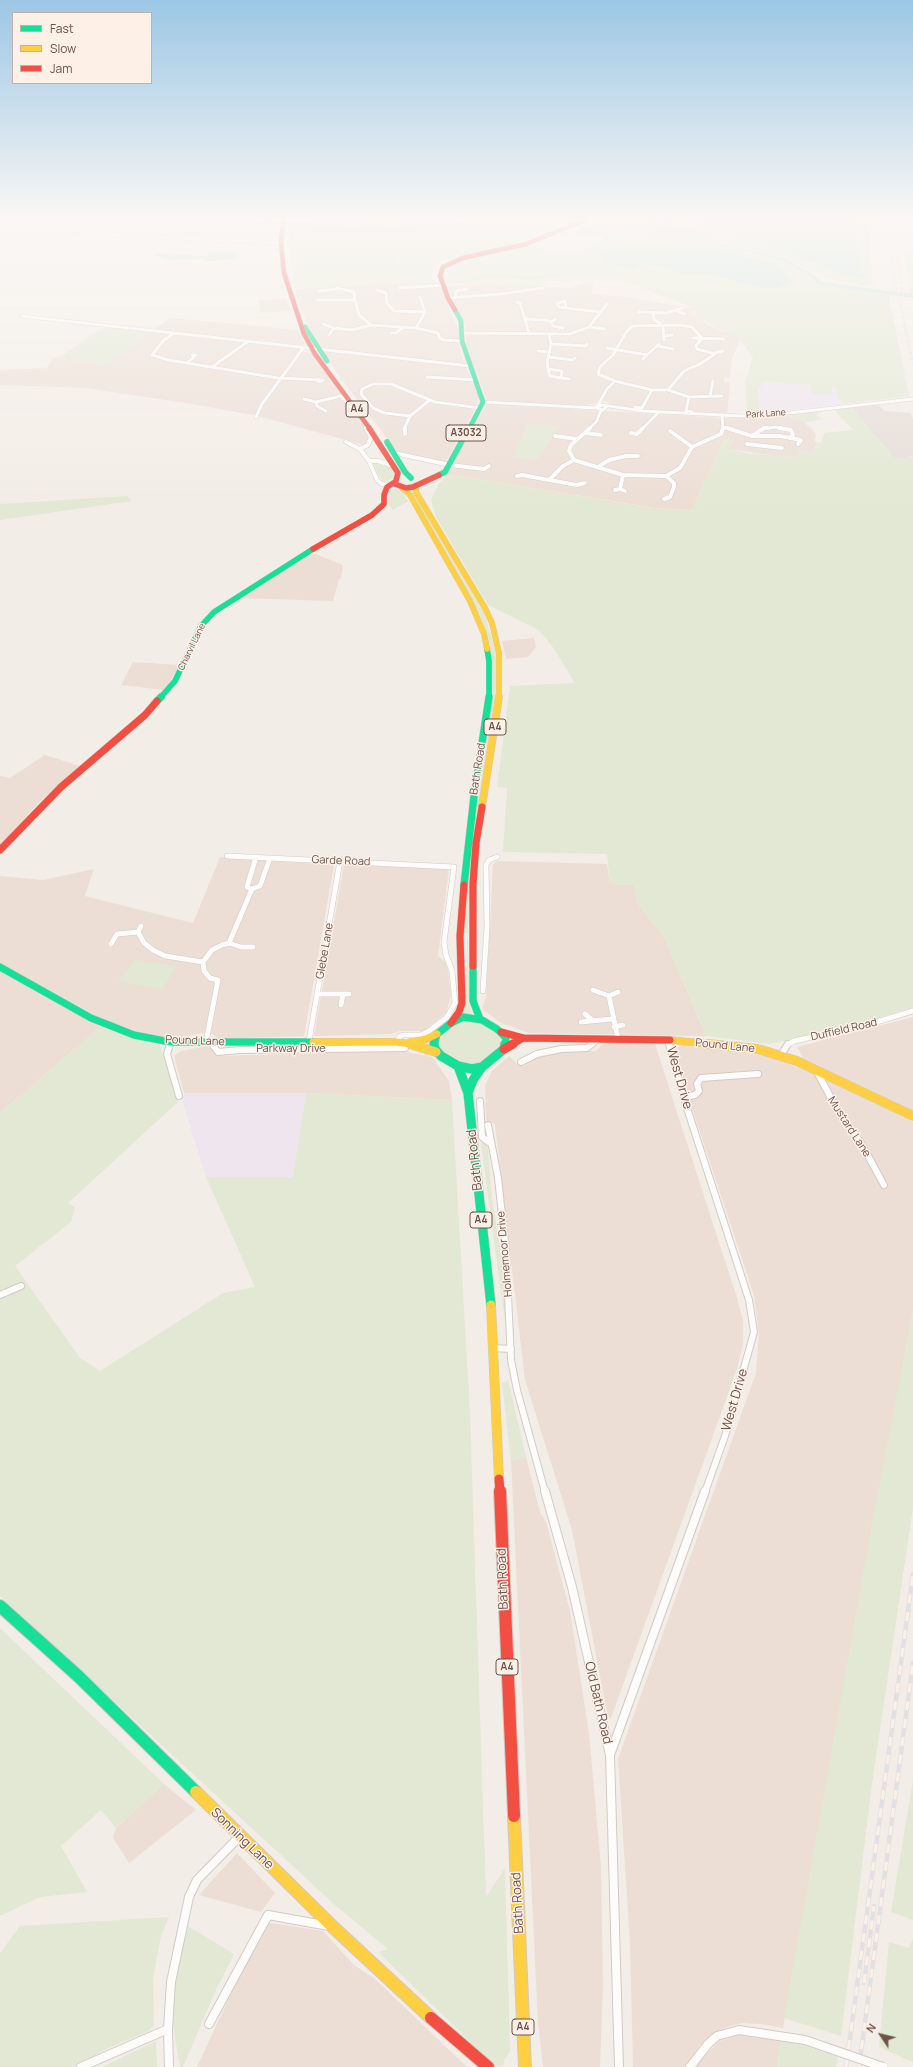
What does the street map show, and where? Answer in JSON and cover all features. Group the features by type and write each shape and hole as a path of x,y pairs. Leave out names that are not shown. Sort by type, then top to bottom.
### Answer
{"main road":[{"name":"A4","path":"299,315 302,329 398,454 405,472 415,482"},
{"path":"459,315 470,366 476,380 481,405"},
{"name":"A4","path":"318,350 376,435 398,474 394,485"},
{"name":"A3032","path":"415,482 442,474 450,465 481,405"},
{"path":"394,485 409,488 415,482"},
{"name":"Bath Road","path":"415,482 416,492 439,528 485,608 492,623 499,653 499,695 476,843 472,936 473,1004 480,1019"},
{"name":"Bath Road","path":"394,485 414,502 470,601 481,627 488,657 490,693 469,832 460,936 462,1003 459,1012 451,1022"},
{"name":"Charvil Lane","path":"0,850 61,787 145,715 175,681 185,663 198,631 209,616 305,553 372,515 384,504 394,485"},
{"path":"460,936 472,936"},
{"name":"Pound Lane","path":"0,967 90,1018 134,1035 170,1042 309,1041 377,1045 397,1042 436,1052"},
{"path":"482,1067 472,1069 458,1066 436,1052 433,1043 437,1034 451,1022 466,1017 480,1019 501,1032 506,1038 504,1049"},
{"name":"Pound Lane","path":"501,1032 523,1038 668,1040 758,1049 781,1055 815,1069 913,1116"},
{"name":"Pound Lane","path":"407,1045 437,1034"},
{"path":"468,1092 473,1080 482,1067 504,1049 523,1038"},
{"name":"Bath Road","path":"458,1066 468,1092 489,1284 525,2067"},
{"name":"Sonning Lane","path":"0,1606 78,1676 333,1927 443,2029 488,2067"}],"street":[{"path":"358,315 362,320 371,325"},
{"path":"416,328 423,315"},
{"path":"589,327 598,315"},
{"path":"653,315 654,318 663,326 664,340"},
{"path":"21,316 470,366"},
{"path":"529,333 526,318 551,322 553,326 562,328"},
{"path":"551,322 556,318"},
{"path":"323,324 334,328 352,330 371,325 416,328 438,333 439,337 443,340 463,337 529,333 570,334 589,327 605,329"},
{"path":"702,338 692,327 633,326 626,331 613,355 600,367 598,374 615,381 652,390 668,390 689,397 722,396"},
{"path":"396,333 402,327"},
{"path":"329,335 334,328"},
{"path":"174,333 163,341 152,355 168,360 282,378 316,380"},
{"path":"391,333 401,335"},
{"path":"549,334 551,344 547,362 550,376 569,379"},
{"path":"664,336 672,335"},
{"path":"692,338 724,339"},
{"path":"702,338 696,346 697,349 714,353 723,351"},
{"path":"212,367 247,342"},
{"path":"551,344 587,345 592,347"},
{"path":"644,359 658,345 673,349"},
{"path":"607,348 647,355"},
{"path":"256,417 262,404 282,378 318,350"},
{"path":"538,351 550,352"},
{"path":"668,390 684,371 708,360 715,354 714,353"},
{"path":"187,363 196,355"},
{"path":"549,357 574,360"},
{"path":"548,369 562,371 561,378"},
{"path":"427,377 459,382 476,380"},
{"path":"615,381 607,389 601,400 601,408 597,422 571,445 569,451 574,460 623,475 666,476 680,468 692,447 719,435 723,427 722,416"},
{"path":"710,396 713,381"},
{"name":"Park Lane","path":"410,416 385,413 373,408 361,394 362,389 373,384 391,384 430,400 454,406 481,405 618,408 722,416 774,414 913,399"},
{"path":"642,408 652,390"},
{"path":"316,404 341,396 363,421 371,437 368,445 360,449"},
{"path":"686,411 689,397"},
{"path":"304,399 316,404 326,411"},
{"path":"405,434 404,429 410,416 430,400"},
{"path":"630,407 652,410"},
{"path":"679,411 714,413"},
{"path":"631,433 636,435 659,412"},
{"path":"723,427 734,429 752,436 801,440 798,444"},
{"path":"752,436 764,428 776,427 791,430 793,435 790,438"},
{"path":"675,433 679,430"},
{"path":"670,431 675,433 683,442 692,447"},
{"path":"585,433 601,435"},
{"path":"558,436 576,439"},
{"path":"769,437 770,447"},
{"path":"346,442 360,449 369,461 377,480 382,484 394,485"},
{"path":"747,444 782,448"},
{"path":"398,454 483,470 489,466"},
{"path":"598,467 609,460 626,456 637,457"},
{"path":"549,480 563,466 574,460"},
{"path":"369,461 378,461 393,466"},
{"path":"517,476 522,473 549,480 577,484 585,483"},
{"path":"620,489 623,475"},
{"path":"666,476 674,483 670,497"},
{"path":"577,484 582,488"},
{"path":"615,490 620,489 625,491"},
{"path":"664,499 670,497"},
{"path":"670,497 673,501"},
{"name":"Garde Road","path":"227,856 454,867 449,915 444,942 446,955 452,971 454,1008 447,1017 430,1031 421,1035 403,1035 397,1042"},
{"path":"252,889 247,886 256,857"},
{"path":"483,991 486,935 486,865 489,860 497,857"},
{"path":"229,943 252,889 260,886 270,858"},
{"name":"Glebe Lane","path":"309,1041 340,861"},
{"path":"138,932 141,926"},
{"path":"111,944 118,931 138,932"},
{"path":"138,932 144,943 165,956 203,962"},
{"path":"472,936 486,935"},
{"path":"209,1042 218,980 210,978 204,971 203,962 212,950 229,943 241,947 253,948"},
{"path":"593,990 609,996 618,992"},
{"path":"317,994 346,994 340,1005"},
{"path":"609,996 612,1020 618,1039"},
{"name":"Duffield Road","path":"781,1055 788,1044 794,1041 867,1025 913,1011"},
{"path":"585,1014 592,1020"},
{"path":"581,1022 592,1020 612,1020"},
{"path":"614,1027 623,1024"},
{"path":"521,1062 537,1054 560,1049 587,1048 599,1039"},
{"name":"West Drive","path":"610,1755 725,1436 754,1332 749,1300 684,1097 668,1040"},
{"path":"170,1042 167,1054 179,1096"},
{"name":"Parkway Drive","path":"209,1042 218,1052 407,1045"},
{"name":"Mustard Lane","path":"815,1069 836,1107 861,1143 884,1185"},
{"path":"684,1097 695,1095 699,1091 698,1084 701,1078 758,1074"},
{"name":"Holmemoor Drive","path":"480,1101 482,1137 490,1143"},
{"name":"Holmemoor Drive","path":"488,1124 490,1143 498,1178 506,1252 511,1348"},
{"path":"0,1295 21,1286"},
{"path":"493,1348 511,1348"},
{"name":"Old Bath Road","path":"511,1348 511,1360 517,1390 561,1544 610,1755 619,2067"},
{"path":"169,2067 168,2029 170,1982 189,1896 197,1880 240,1836"},
{"path":"209,2024 268,1915 333,1927"},
{"path":"81,2067 168,2029"},
{"path":"690,2067 708,2044 718,2036 738,2030 805,2040 883,2067"}],"shaded area":[{"path":"304,315 452,315 459,332 460,350 465,364 323,348 312,333"},
{"path":"461,315 697,315 707,324 721,331 738,335 740,337 732,358 730,377 723,378 724,382 730,382 727,415 646,410 612,405 598,399 596,403 581,406 487,400 466,345 466,336 468,335"},
{"path":"171,318 298,330 305,345 153,330"},
{"path":"152,331 171,335 244,342 243,345 249,343 300,349 300,351 312,353 368,431 373,439 370,445 364,445 258,416 192,404 86,388 0,385 0,370 47,368 53,358 105,365"},
{"path":"327,352 466,367 479,397 477,404 470,408 474,411 445,463 399,454 334,369 324,353"},
{"path":"764,382 837,387 836,396 844,404 760,413 758,390"},
{"path":"487,404 727,418 786,415 801,420 811,428 816,435 814,440 817,443 812,453 798,450 799,457 777,456 729,449 724,439 692,510 655,508 447,474"},
{"path":"877,404 885,411 911,413 913,419 913,456 895,459 853,409 841,409"},
{"path":"313,553 343,565 341,579 339,579 333,601 239,598"},
{"path":"534,638 536,647 528,657 506,659 502,641"},
{"path":"133,662 180,665 165,690 121,685"},
{"path":"45,755 80,766 41,800 0,845 0,776 10,778"},
{"path":"220,857 334,865 304,1036 219,1039 212,1034 201,1033 180,1038 149,1035 106,1021 0,963 0,876 43,880 94,869 85,896 193,923"},
{"path":"497,861 607,864 610,884 634,885 638,904 664,937 706,1036 529,1033 501,1023 482,1009 486,996 493,864"},
{"path":"344,864 449,868 438,956 447,963 451,995 446,1013 424,1031 400,1031 391,1034 314,1036"},
{"path":"0,971 100,1027 0,1113"},
{"path":"913,1017 913,1111 803,1058 797,1047"},
{"path":"604,1043 655,1044 737,1298 743,1321 743,1344 737,1369 611,1718 608,1718 572,1530 525,1380 495,1124 486,1120 485,1085 492,1071 509,1056 518,1064 553,1052 596,1051"},
{"path":"680,1045 768,1056 812,1073 913,1122 913,1310 783,2028 742,2023 724,2028 711,2035 700,2045 685,2067 633,2067 630,1943 618,1759 756,1373 759,1334 754,1295 673,1051"},
{"path":"207,1046 219,1056 400,1051 432,1057 449,1081 452,1100 306,1093 184,1093 174,1056 181,1051"},
{"path":"184,1093 306,1093 293,1177 206,1177 183,1103"},
{"path":"526,1457 540,1512 546,1522 570,1611 589,1733 601,1867 603,1985 600,2067 543,2067 538,2023 511,1461"},
{"path":"164,1784 196,1810 129,1863 113,1838 116,1828"},
{"path":"237,1853 275,1893 261,1912 199,1895"},
{"path":"264,1922 323,1931 354,1965 375,1979 467,2067 197,2067"},
{"path":"750,2034 781,2038 777,2067 696,2067 706,2054 720,2041 739,2035"}],"green space":[{"path":"698,315 893,315 909,396 844,404 836,396 836,387 832,387 831,395 811,394 811,385 764,382 758,390 760,413 747,414 745,382 753,358 741,341 701,319"},
{"path":"108,327 152,331 105,365 53,358 61,356 102,328"},
{"path":"833,409 853,409 895,458 913,456 913,1009 838,1030 769,1044 706,1036 664,937 638,904 634,885 610,884 607,854 503,852 507,788 497,787 510,686 575,683 555,650 539,630 488,605 436,517 431,500 438,485 447,474 653,508 704,511 692,510 724,439 734,440 729,449 751,454 799,457 797,450 812,453 817,443 822,442 824,433 853,430"},
{"path":"820,411 817,415 822,419 804,423 801,420 786,415"},
{"path":"527,424 560,425 538,460 514,457"},
{"path":"370,461 389,466 395,473 391,479 384,482 371,465"},
{"path":"395,488 402,492 408,501 393,510 388,504 389,491"},
{"path":"412,489 484,613 495,648 497,664 496,701 469,888 468,933 464,933 468,875 474,821 492,699 493,677 489,648 483,623 473,601 408,490"},
{"path":"127,496 132,501 0,520 0,504"},
{"path":"467,940 469,1006 472,1014 463,1014 465,1004 464,968 467,965"},
{"path":"136,960 151,964 155,962 176,967 162,990 118,981"},
{"path":"464,1020 475,1021 493,1031 500,1038 501,1045 483,1062 465,1065 443,1052 437,1042 441,1035 456,1023"},
{"path":"100,1027 160,1045 178,1102 68,1203 75,1207 71,1222 15,1266 80,1358 100,1371 223,1293 255,1287 206,1177 293,1177 306,1093 452,1100 470,1414 486,1897 505,1868 510,2052 504,2060 503,2066 497,2066 489,2060 378,1952 388,1949 334,1904 0,1596 0,1113"},
{"path":"486,1129 492,1198 514,1334 509,1337 505,1322 481,1144"},
{"path":"913,1310 913,1508 872,1783 841,2036 784,2018 873,1518"},
{"path":"508,1380 526,1457 511,1461 502,1383"},
{"path":"0,1628 164,1784 116,1828 101,1810 61,1846 87,1892 40,1897 0,1916"},
{"path":"913,1780 913,1920 891,1912"},
{"path":"169,1917 161,1936 153,1978 154,2024 149,2031 106,2049 74,2067 0,2067 0,1953 20,1926"},
{"path":"186,1925 234,1954 215,1992 183,2067 180,2067 168,1997"},
{"path":"913,1939 913,2062 879,2047 889,1942 909,1948"},
{"path":"781,2038 838,2057 836,2067 777,2067"},
{"path":"156,2041 157,2067 102,2067"}],"railway":[{"path":"903,315 913,364"},
{"path":"846,2067 913,1574"},
{"path":"859,2067 913,1663"},
{"path":"864,1983 874,1906"}],"traffic: fast":[{"path":"439,475 445,472 483,402 462,341 461,321 458,315"},
{"path":"305,327 327,361"},
{"path":"387,442 405,472 411,478"},
{"path":"157,701 175,681 201,626 214,612 313,549"},
{"path":"464,885 474,796 489,700 489,661 487,649"},
{"path":"473,966 473,1001 480,1019"},
{"path":"0,967 91,1018 134,1035 170,1042 313,1042"},
{"path":"463,1017 482,1020 497,1029 506,1038 504,1049 482,1067 472,1069 458,1066 441,1056 435,1049 434,1041 437,1034 451,1023 463,1017"},
{"path":"458,1066 468,1093 491,1305"},
{"path":"468,1093 473,1080 482,1067"},
{"path":"0,1606 78,1676 196,1792"}],"traffic: slow":[{"path":"416,485 416,492 485,608 492,623 499,653 499,695 482,807"},
{"path":"402,488 410,495 470,601 484,634 487,649"},
{"path":"411,1042 426,1039 437,1034"},
{"path":"670,1040 758,1049 797,1061 913,1116"},
{"path":"313,1042 397,1042 418,1045 436,1052"},
{"path":"491,1305 499,1479"},
{"path":"196,1792 333,1927 431,2018"},
{"path":"514,1816 525,2067"}],"traffic: jam":[{"path":"298,315 304,334 315,354 381,444 398,473 395,484 406,488 413,487 439,475"},
{"path":"313,549 372,515 384,504 384,495 387,487 395,482"},
{"path":"0,850 61,787 145,715 157,701"},
{"path":"473,966 473,884 476,843 482,807"},
{"path":"451,1023 459,1012 462,1003 460,936 464,885"},
{"path":"501,1032 523,1038 670,1040"},
{"path":"504,1049 523,1038"},
{"path":"499,1479 514,1816"},
{"path":"431,2018 488,2067"}]}
